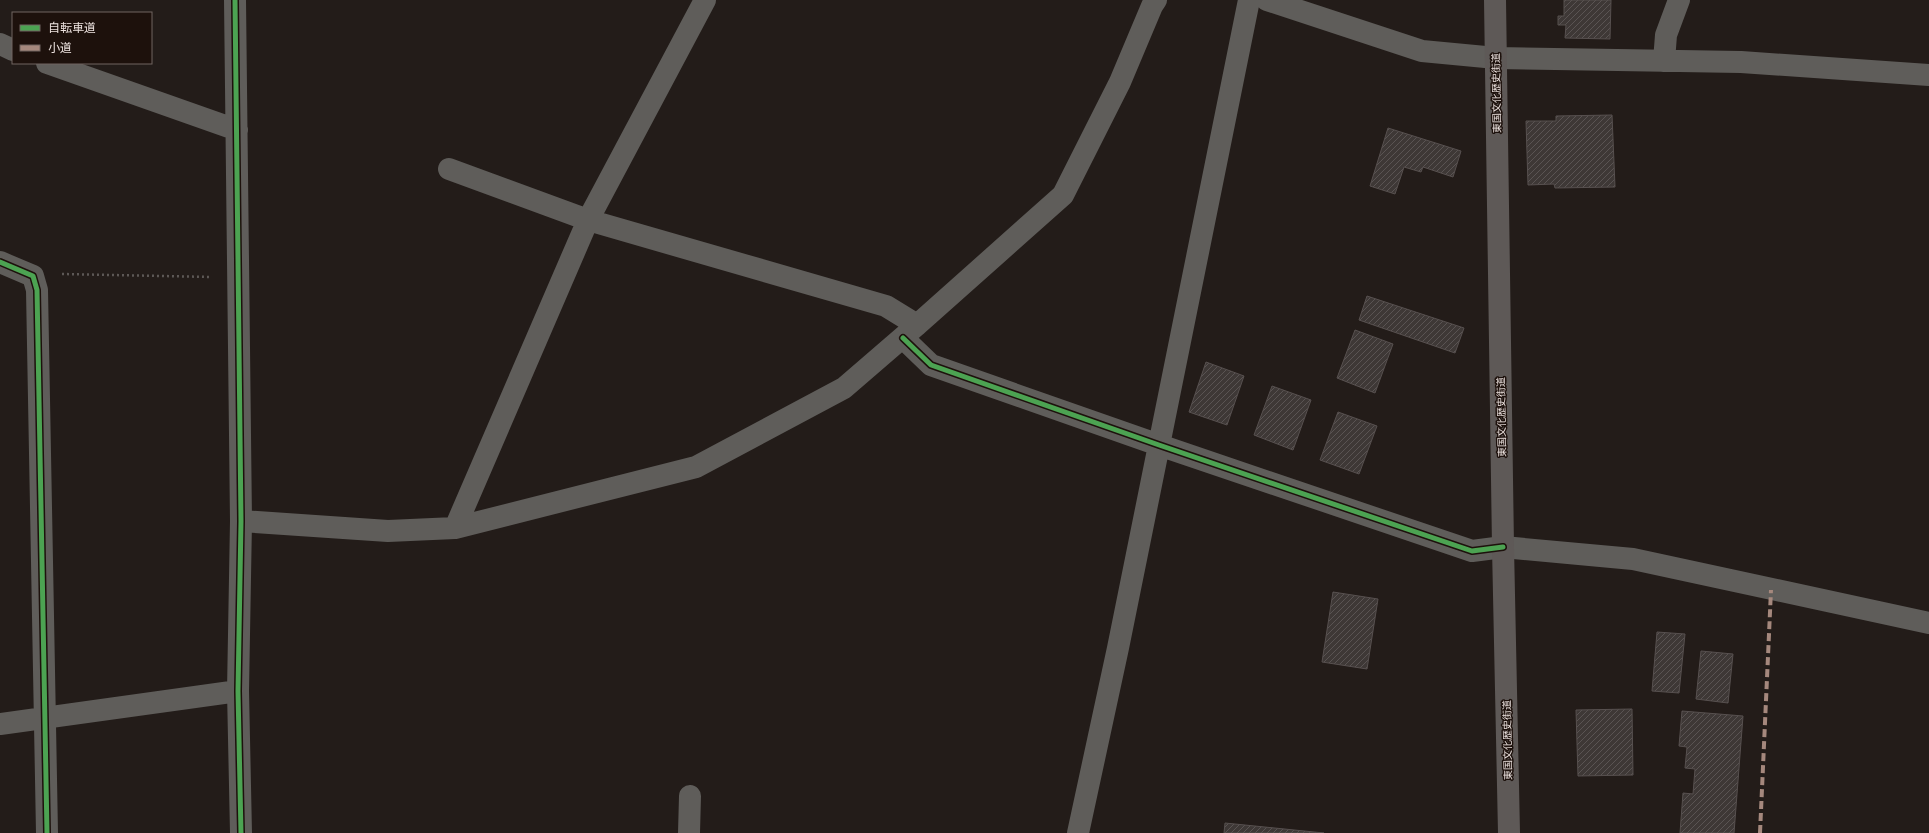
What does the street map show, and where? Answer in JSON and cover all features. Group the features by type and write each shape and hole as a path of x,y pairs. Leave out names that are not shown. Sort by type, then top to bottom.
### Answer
{"highway":[{"name":"東国文化歴史街道","path":"1496,0 1503,546 1509,833"}],"street":[{"path":"235,0 241,521 238,691 242,833"},
{"path":"455,528 588,220 706,0"},
{"path":"241,521 388,531 455,528 696,467 844,388 1063,195 1120,82 1152,6 1156,0"},
{"path":"1078,833 1118,648 1249,0"},
{"path":"1267,0 1422,51 1496,58 1742,62 1929,75"},
{"path":"1664,61 1666,35 1679,0"},
{"path":"0,44 12,50"},
{"path":"50,64 237,130"},
{"path":"448,169 588,220 886,306 910,331 931,365 1159,446 1472,552 1503,546 1633,559 1929,623"},
{"path":"0,262 33,276 37,290 47,833"},
{"path":"0,724 238,691"},
{"path":"689,833 690,796"}],"path":[{"path":"33,276 55,274 238,277"}],"building":[{"path":"1564,0 1611,0 1610,39 1565,38 1566,25 1558,25 1558,16 1564,16"},
{"path":"1612,115 1615,187 1555,188 1554,184 1528,185 1526,121 1556,121 1556,116"},
{"path":"1388,128 1461,151 1453,177 1423,167 1421,172 1404,167 1395,194 1370,186"},
{"path":"1367,296 1464,328 1455,353 1359,320"},
{"path":"1355,330 1393,344 1375,393 1337,378"},
{"path":"1206,362 1244,376 1227,425 1189,412"},
{"path":"1272,386 1311,400 1293,450 1254,435"},
{"path":"1338,412 1377,426 1359,474 1320,460"},
{"path":"1333,592 1378,599 1367,669 1322,662"},
{"path":"1657,632 1685,634 1679,693 1652,691"},
{"path":"1701,651 1733,654 1728,703 1696,699"},
{"path":"1632,709 1633,775 1578,776 1576,710"},
{"path":"1682,711 1743,716 1734,833 1680,833 1683,793 1693,794 1695,769 1685,768 1687,747 1679,746"},
{"path":"1225,823 1324,833 1224,833"}],"marked path":[{"path":"1760,833 1771,590"}],"cycle path":[{"path":"235,0 241,521 238,691 241,833"},
{"path":"0,262 33,276 37,290 47,833"},
{"path":"903,338 931,365 1159,445 1472,551 1503,547"}]}
